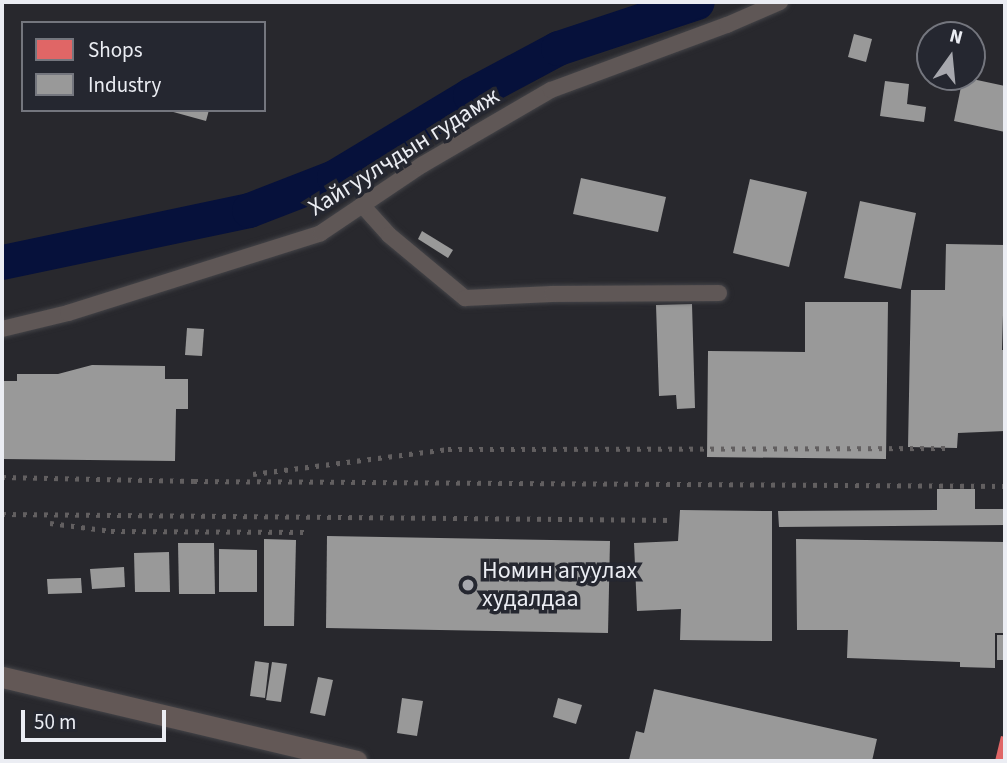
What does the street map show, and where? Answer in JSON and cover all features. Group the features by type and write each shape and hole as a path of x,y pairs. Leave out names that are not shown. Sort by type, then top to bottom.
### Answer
{"main road":[{"path":"2,677 356,761"}],"street":[{"name":"Хайгуулчдын гудамж","path":"2,329 68,313 321,233 422,165 551,90 727,25 780,2"},
{"path":"362,205 389,235 465,298 719,293"}],"building: Shops":[{"path":"1001,736 1005,737 1005,761 995,761"}],"building: Industry":[{"path":"854,34 872,39 866,62 848,57"},
{"path":"885,81 909,84 907,104 926,107 924,122 880,116"},
{"path":"986,82 1005,86 1005,132 954,121 960,91 986,91"},
{"path":"173,112 208,112 206,121"},
{"path":"581,178 666,197 658,232 573,214"},
{"path":"750,179 807,192 789,267 733,253"},
{"path":"860,201 916,213 901,289 844,278"},
{"path":"422,231 453,250 448,258 418,239"},
{"path":"946,244 1005,245 1002,350 1005,350 1005,431 958,433 957,448 908,447 911,290 945,290"},
{"path":"805,302 888,302 886,459 707,457 708,351 805,352"},
{"path":"692,304 695,408 677,409 676,395 659,396 656,305"},
{"path":"187,328 204,329 202,356 185,355"},
{"path":"92,365 165,366 165,379 188,379 188,409 176,409 175,461 2,459 2,381 17,381 17,374 58,374"},
{"path":"937,489 975,489 975,509 1005,509 1005,525 779,527 778,511 937,510"},
{"path":"680,510 772,511 772,641 680,640 681,609 637,611 634,543 678,541"},
{"name":"Номин агуулах худалдаа","path":"327,536 610,541 608,633 326,628"},
{"path":"264,539 296,540 294,626 264,626"},
{"path":"796,539 1005,542 1005,633 995,633 995,668 960,667 960,662 847,658 848,630 797,630"},
{"path":"178,543 214,543 215,594 179,594"},
{"path":"219,549 257,550 257,592 219,592"},
{"path":"169,552 170,592 135,592 134,553"},
{"path":"124,567 125,587 92,589 90,569"},
{"path":"81,578 82,593 48,594 47,579"},
{"path":"997,635 1005,635 1005,660 997,660"},
{"path":"255,661 269,663 265,698 250,696"},
{"path":"272,662 287,664 281,702 266,700"},
{"path":"318,677 333,680 325,716 310,713"},
{"path":"654,689 877,739 872,761 629,760 636,731 644,733"},
{"path":"402,698 423,701 417,736 397,733"},
{"path":"558,698 582,705 576,724 553,717"}],"waterway":[{"path":"2,262 249,210 334,177 470,95 558,48 697,2"}],"railway":[{"path":"253,474 448,449 948,448"},
{"path":"2,477 194,481 1005,486"},
{"path":"2,514 674,520"},
{"path":"50,523 111,531 308,532"}],"place":[{"name":"Номин агуулах худалдаа","path":"468,585"}]}
